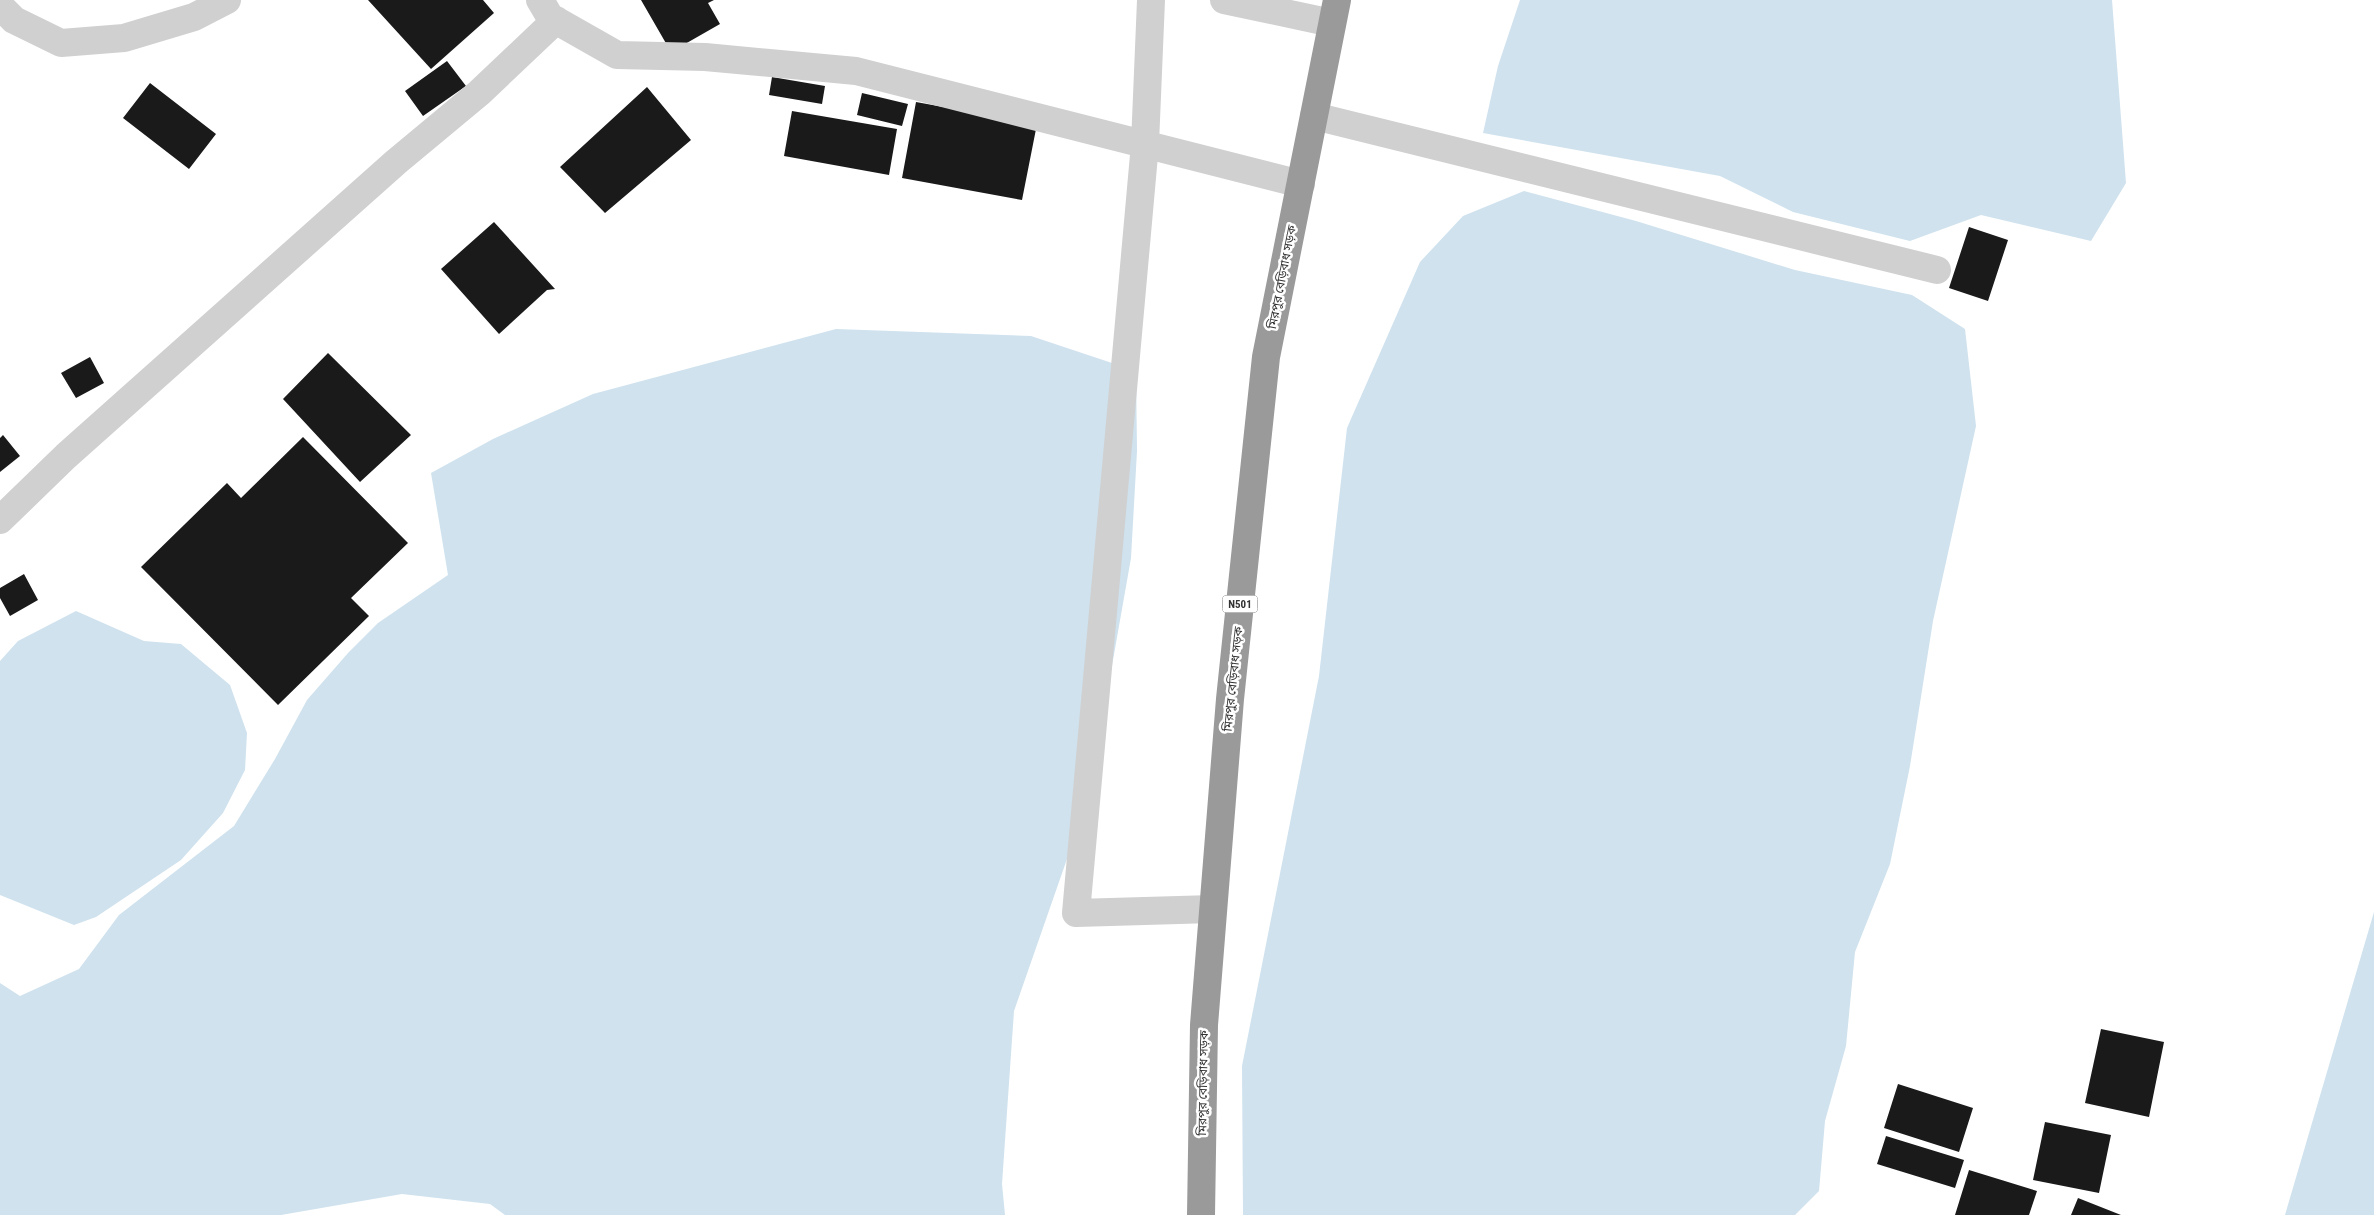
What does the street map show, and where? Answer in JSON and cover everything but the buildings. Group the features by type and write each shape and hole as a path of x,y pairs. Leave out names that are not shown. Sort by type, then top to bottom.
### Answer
{"highway":[{"name":"মিরপুর বেড়িবাধ সড়ক","path":"1202,1215 1204,1025 1230,699 1266,357 1335,12"}],"street":[{"path":"0,6 14,20 61,43 124,38 194,17 228,0"},
{"path":"1152,0 1146,144 1076,913 1213,908"},
{"path":"1224,0 1335,12"},
{"path":"0,520 66,456 396,162 480,93 548,7 617,55 705,57 856,71 1301,184"},
{"path":"1314,116 1937,270"}],"water":[{"path":"1520,0 2112,0 2126,183 2091,241 1981,215 1910,241 1793,212 1720,176 1483,133 1498,66"},
{"path":"1524,191 1636,221 1795,270 1912,295 1965,329 1976,426 1933,621 1910,766 1890,864 1855,952 1846,1046 1825,1121 1819,1191 1795,1215 1243,1215 1242,1066 1319,676 1347,428 1420,262 1463,216"},
{"path":"836,329 1031,336 1136,371 1137,451 1131,558 1110,677 1075,836 1014,1011 1002,1184 1005,1215 505,1215 490,1204 402,1194 281,1215 0,1215 0,983 20,996 79,969 119,915 234,826 275,759 307,700 348,653 378,623 448,575 431,473 493,439 593,394"},
{"path":"76,611 144,641 181,644 230,685 247,733 245,770 223,813 181,860 96,917 74,925 0,895 0,661 18,641"},
{"path":"2374,912 2374,1215 2285,1215"}]}
